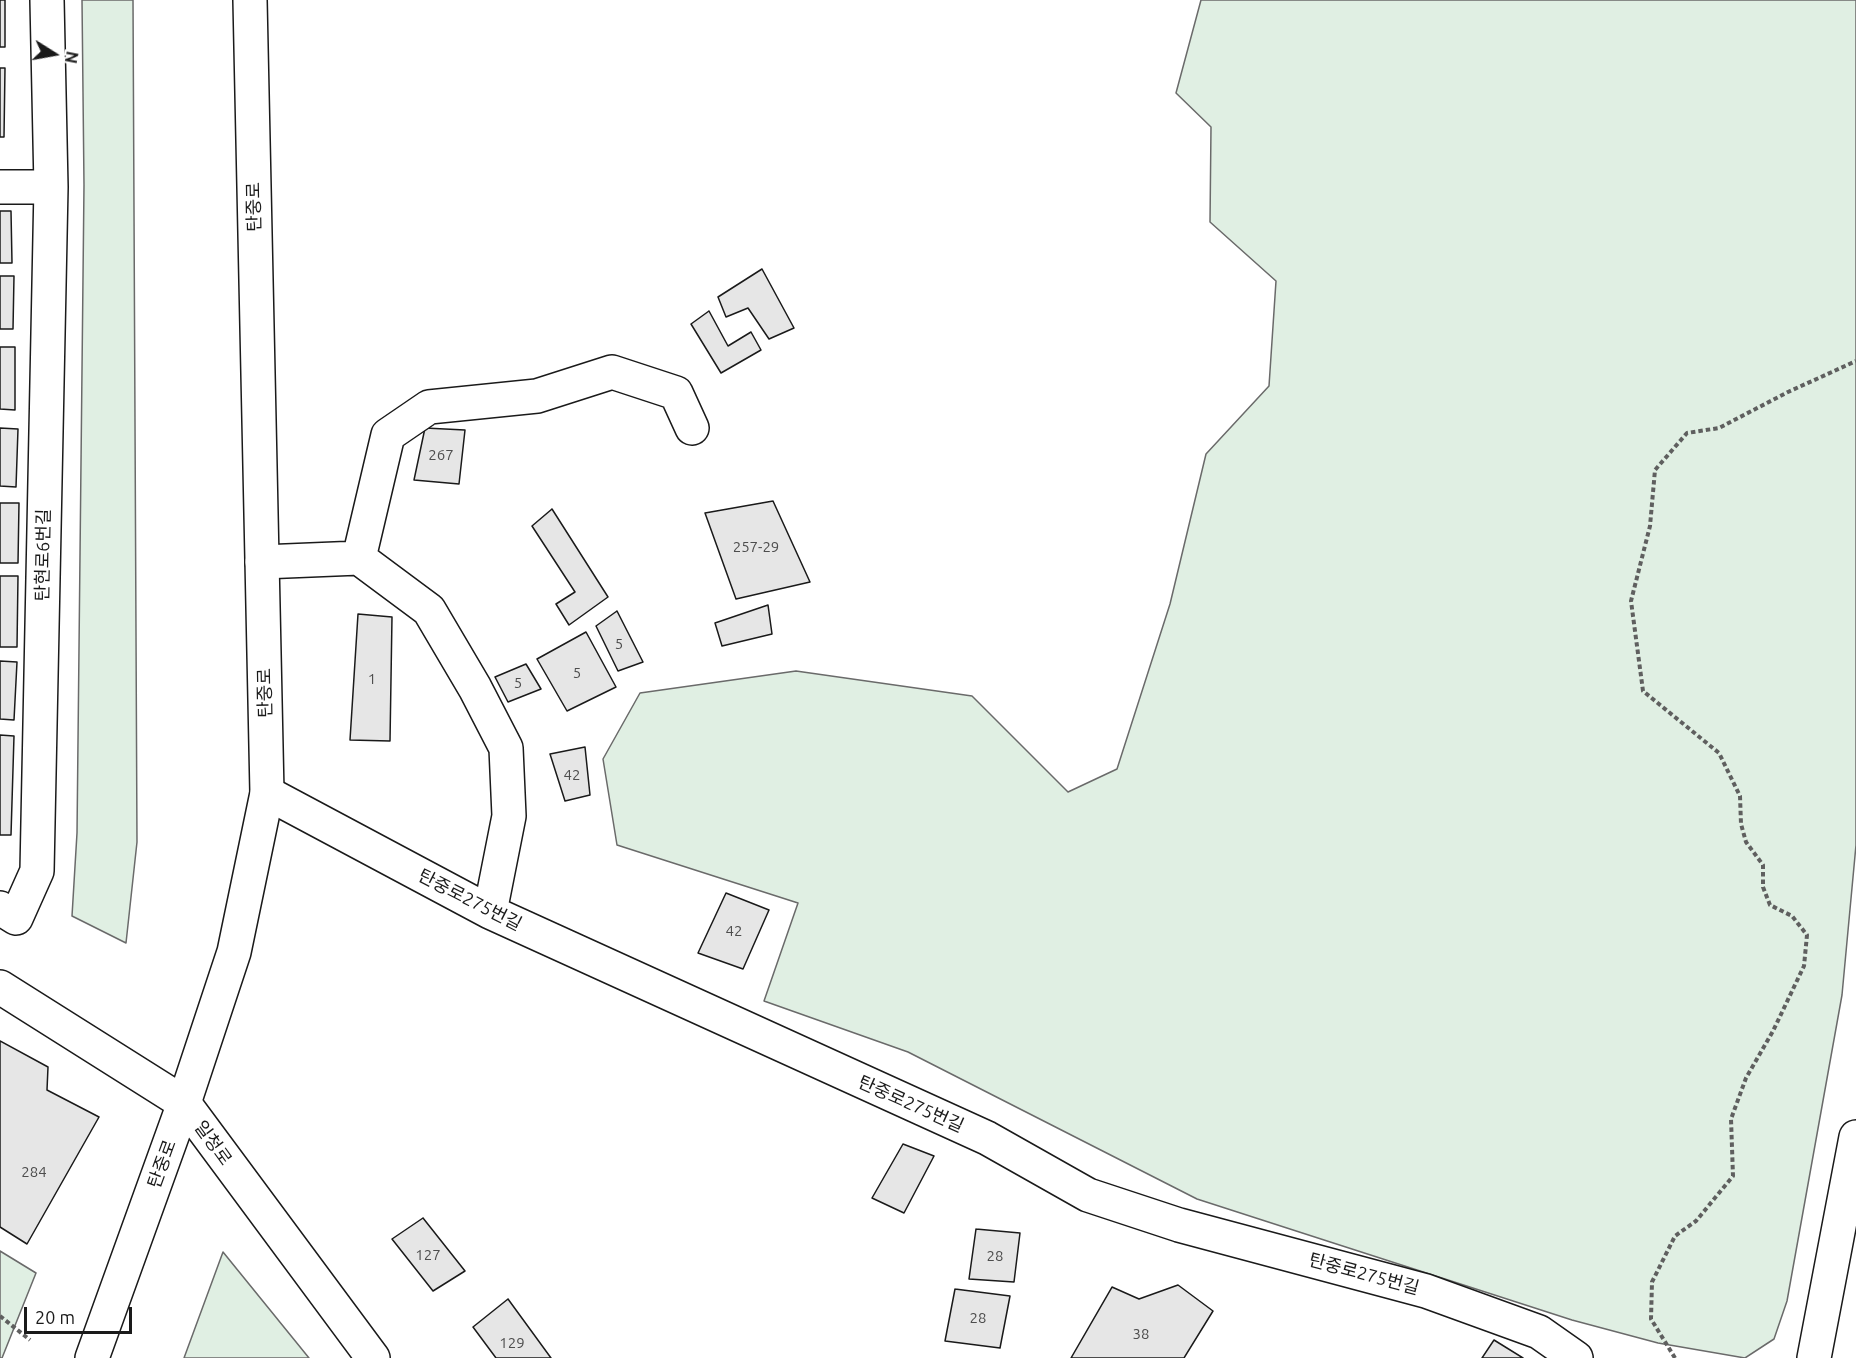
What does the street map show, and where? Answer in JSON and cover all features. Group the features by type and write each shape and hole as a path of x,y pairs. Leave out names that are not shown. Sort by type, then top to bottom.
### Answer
{"street":[{"name":"탄현로6번길","path":"8,913 37,871 51,187 47,0"},
{"name":"탄중로","path":"92,1358 184,1103 234,952 267,793 250,0"},
{"path":"0,187 51,187"},
{"path":"359,558 388,435 429,407 537,396 612,372 676,393 692,428"},
{"path":"262,562 359,558 429,610 475,688 506,748 509,816 490,912"},
{"name":"탄중로275번길","path":"267,793 490,912 987,1138 1088,1195 1179,1225 1426,1291 1539,1332 1576,1358"},
{"name":"일청로","path":"0,987 184,1103 373,1358"},
{"path":"1814,1358 1856,1137"}],"path":[{"path":"1675,1358 1651,1319 1652,1282 1675,1236 1696,1221 1733,1176 1731,1119 1746,1078 1773,1031 1804,966 1807,935 1792,916 1770,905 1763,887 1763,866 1746,842 1741,824 1740,796 1719,753 1643,691 1631,601 1650,526 1655,470 1687,433 1719,428 1788,392 1856,362"},
{"path":"0,1316 30,1340"}],"green space":[{"path":"82,0 133,0 137,842 126,943 72,916 77,833 84,185"},
{"path":"1201,0 1856,0 1856,845 1842,995 1787,1301 1774,1339 1745,1358 1658,1343 1572,1320 1197,1199 908,1052 764,1001 798,903 617,845 603,759 640,693 796,671 972,696 1068,792 1117,769 1170,604 1206,454 1269,386 1276,281 1210,222 1211,127 1176,93"},
{"path":"0,1251 36,1273 2,1358 0,1358"},
{"path":"223,1252 309,1358 184,1358"}],"building":[{"path":"0,0 5,0 5,47 0,47"},
{"path":"0,68 5,68 4,137 0,137"},
{"path":"0,211 11,211 12,263 0,263"},
{"path":"762,269 794,328 769,339 748,308 726,317 718,297"},
{"path":"0,276 14,276 13,329 0,329"},
{"path":"709,311 728,346 751,332 761,350 721,373 691,324"},
{"path":"0,347 15,347 15,410 0,409"},
{"path":"0,428 18,429 16,487 0,486"},
{"path":"425,428 465,430 459,484 414,480"},
{"path":"773,501 810,582 736,599 705,513"},
{"path":"0,503 19,503 18,563 0,563"},
{"path":"552,509 608,597 569,625 556,604 575,592 532,526"},
{"path":"0,576 18,576 17,647 0,647"},
{"path":"768,605 772,634 722,646 715,623"},
{"path":"617,611 643,662 618,671 596,626"},
{"path":"358,614 392,617 390,741 350,740"},
{"path":"586,632 616,687 567,711 537,659"},
{"path":"0,661 17,662 14,720 0,719"},
{"path":"526,664 541,689 508,702 495,677"},
{"path":"0,735 14,736 11,835 0,835"},
{"path":"585,747 590,795 565,801 550,754"},
{"path":"726,893 769,910 743,969 698,953"},
{"path":"0,1041 48,1067 47,1090 99,1117 27,1244 0,1227"},
{"path":"903,1144 934,1156 904,1213 872,1198"},
{"path":"423,1218 465,1271 433,1291 392,1239"},
{"path":"976,1229 1020,1233 1014,1282 969,1279"},
{"path":"1178,1285 1213,1311 1184,1358 1071,1358 1112,1287 1139,1299"},
{"path":"955,1289 1010,1296 1000,1348 945,1341"},
{"path":"508,1299 551,1358 496,1358 473,1327"},
{"path":"1494,1340 1523,1358 1482,1358"}]}
